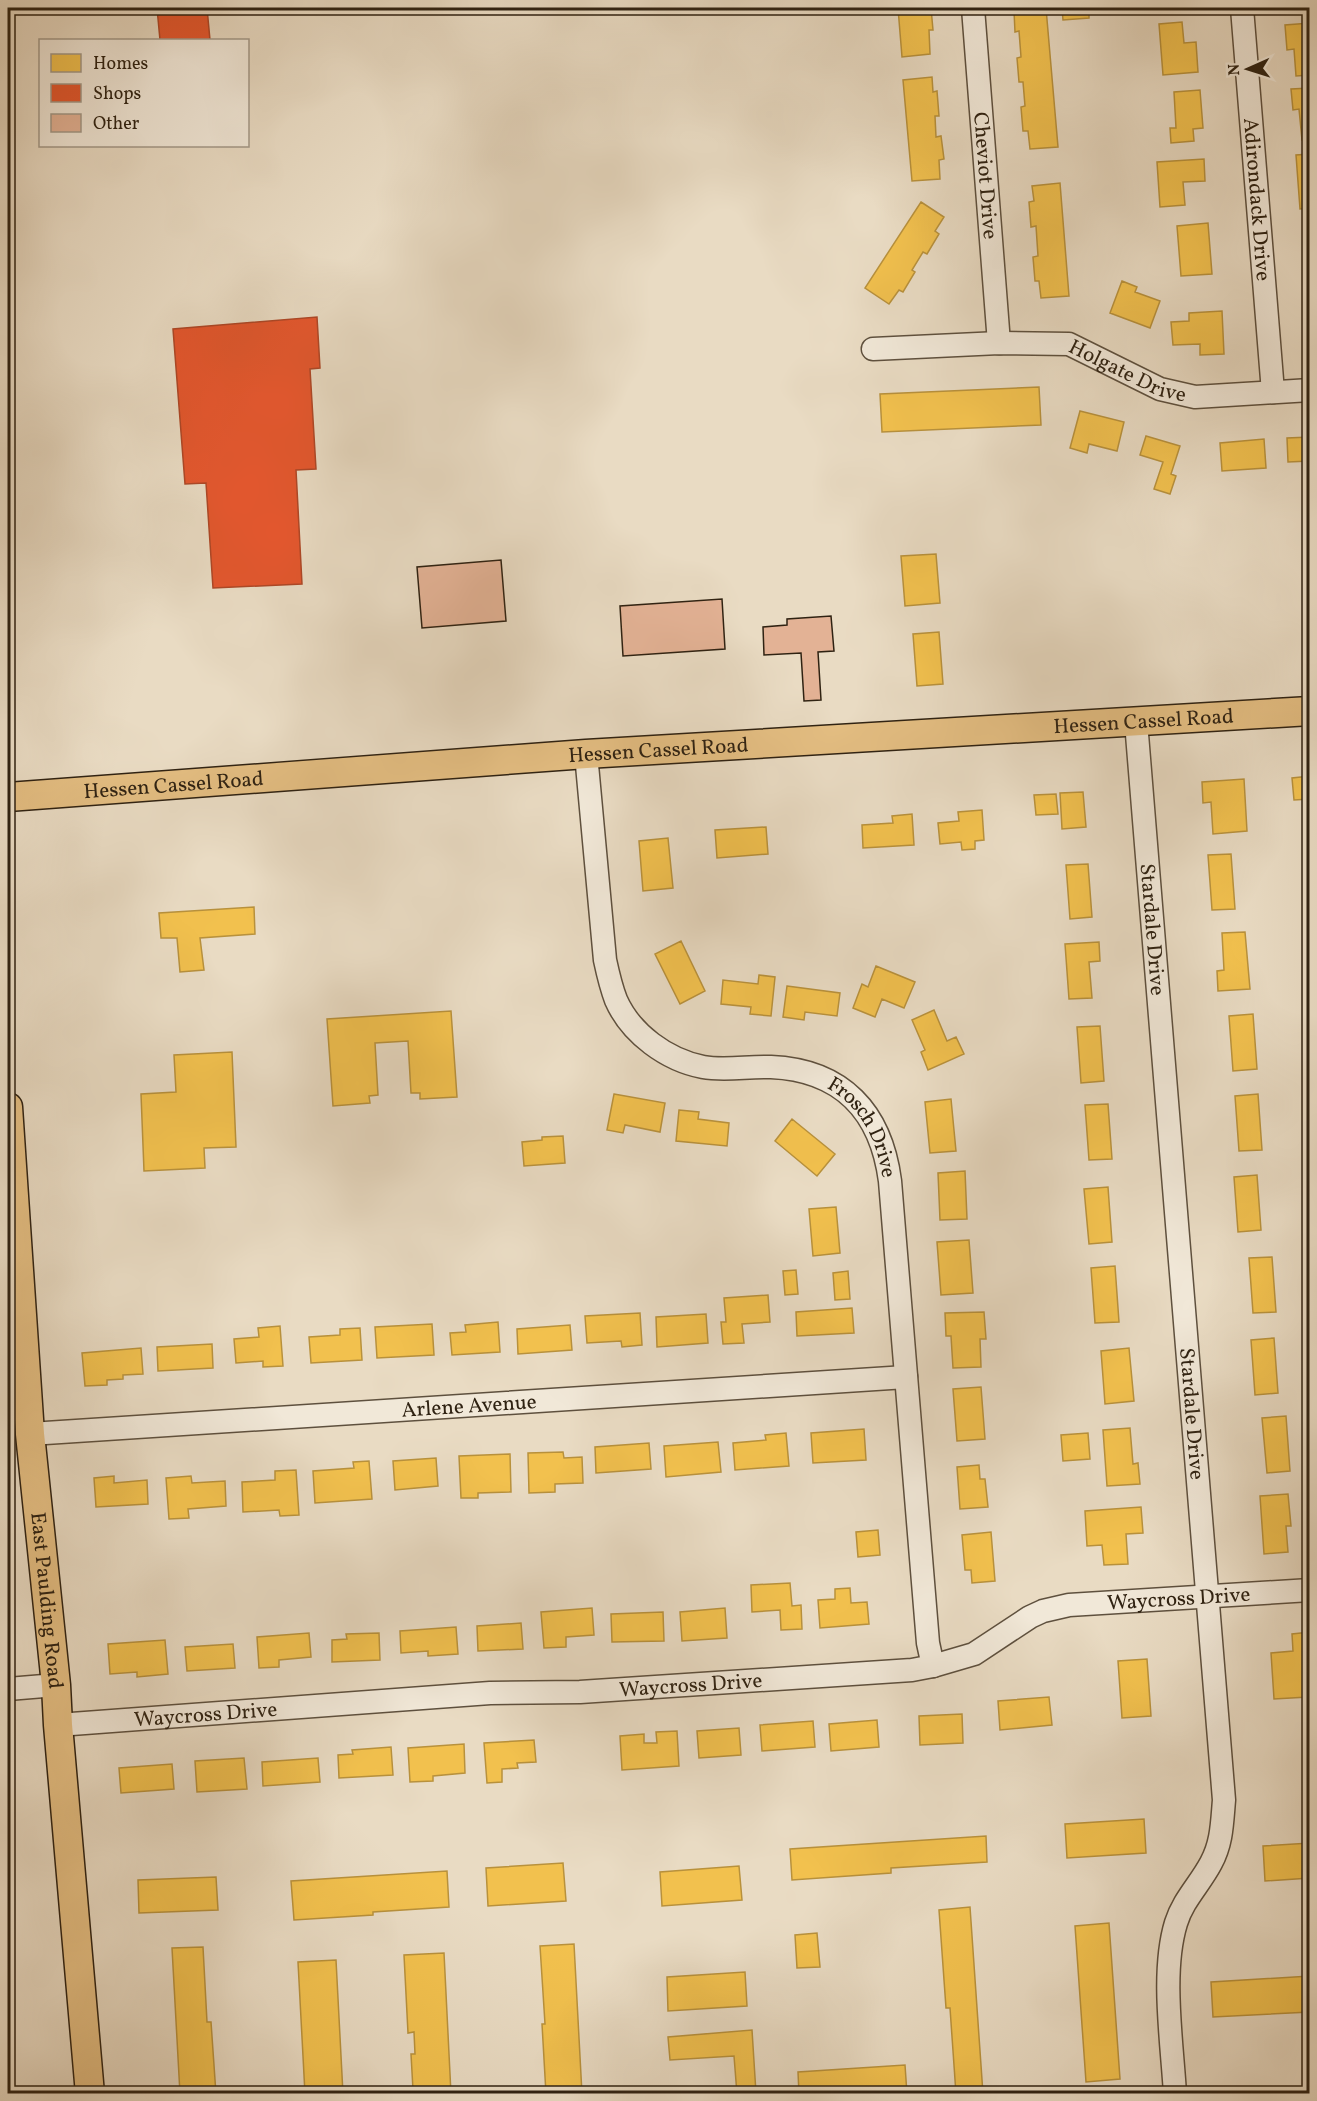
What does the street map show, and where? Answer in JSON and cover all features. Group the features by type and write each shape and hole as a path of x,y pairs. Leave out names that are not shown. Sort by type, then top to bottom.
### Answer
{"main road":[{"name":"Hessen Cassel Road","path":"8,797 586,754 1310,711"},
{"name":"East Paulding Road","path":"8,1107 12,1232 56,1685 90,2094"}],"street":[{"name":"Cheviot Drive","path":"973,8 999,343"},
{"name":"Adirondack Drive","path":"1242,8 1273,392"},
{"name":"Holgate Drive","path":"873,349 999,343 1069,344 1160,389 1195,396 1310,390"},
{"name":"Stardale Drive","path":"1136,722 1223,1781 1222,1835 1210,1865 1184,1905 1172,1939 1168,1978 1175,2094"},
{"name":"Frosch Drive","path":"586,754 605,960 617,1002 633,1026 660,1049 693,1064 726,1069 784,1068 817,1075 849,1094 873,1124 882,1143 888,1161 928,1642 933,1666"},
{"name":"Arlene Avenue","path":"30,1434 906,1377"},
{"name":"Waycross Drive","path":"58,1725 490,1693 580,1692 912,1670 974,1653 1024,1620 1069,1605 1310,1590"},
{"path":"8,1689 56,1685"}],"building: Homes":[{"path":"898,8 931,8 933,30 929,30 930,54 902,57"},
{"path":"1017,8 1046,8 1058,147 1030,149 1028,131 1023,131 1021,107 1025,106 1023,82 1019,82 1017,58 1021,57 1019,31 1015,32 1014,11 1017,11"},
{"path":"1062,8 1089,8 1089,18 1063,20"},
{"path":"1182,22 1184,43 1196,42 1198,72 1163,75 1159,24"},
{"path":"1310,23 1310,75 1296,76 1294,49 1287,50 1285,25"},
{"path":"932,77 933,92 937,91 939,116 935,116 936,137 941,136 944,159 939,160 940,179 912,181 903,80"},
{"path":"1310,88 1310,140 1302,140 1299,109 1293,110 1291,89"},
{"path":"1200,90 1203,128 1193,129 1194,141 1171,143 1170,128 1176,128 1174,92"},
{"path":"1310,154 1310,208 1300,209 1296,155"},
{"path":"1204,159 1205,181 1183,182 1185,205 1160,207 1157,162"},
{"path":"1060,183 1069,296 1041,298 1039,281 1035,281 1033,257 1038,256 1036,226 1031,227 1029,202 1034,201 1032,186"},
{"path":"921,202 944,217 935,231 939,234 927,254 923,252 903,292 899,290 889,304 865,288"},
{"path":"1208,223 1212,274 1181,276 1177,226"},
{"path":"1122,281 1137,287 1135,292 1160,301 1150,328 1110,313"},
{"path":"1222,311 1224,354 1200,355 1200,344 1173,345 1171,322 1189,321 1189,313"},
{"path":"1039,387 1041,425 882,432 880,394"},
{"path":"1080,411 1124,422 1117,451 1089,444 1087,453 1070,448"},
{"path":"1146,436 1180,446 1171,474 1176,476 1170,494 1154,489 1163,462 1140,455"},
{"path":"1310,437 1310,461 1288,462 1287,438"},
{"path":"1264,439 1266,468 1222,471 1220,443"},
{"path":"936,554 940,603 905,606 901,556"},
{"path":"939,632 943,684 917,686 913,634"},
{"path":"1310,776 1310,799 1294,800 1292,778"},
{"path":"1244,779 1247,831 1213,834 1211,802 1203,803 1202,782"},
{"path":"1083,792 1086,827 1062,829 1060,793"},
{"path":"1056,794 1058,814 1036,815 1034,795"},
{"path":"982,810 984,840 975,841 975,849 962,850 961,842 940,844 938,823 959,821 958,812"},
{"path":"912,814 914,845 863,848 862,825 893,823 892,816"},
{"path":"766,827 768,854 717,858 715,830"},
{"path":"668,838 673,888 643,891 639,841"},
{"path":"1231,854 1235,909 1212,910 1208,855"},
{"path":"1088,864 1092,917 1070,919 1066,865"},
{"path":"254,907 255,934 200,938 204,970 180,972 177,938 161,938 159,913"},
{"path":"1245,932 1250,989 1218,991 1217,971 1224,970 1222,933"},
{"path":"681,941 705,991 680,1004 655,954"},
{"path":"1099,942 1100,961 1089,962 1092,998 1069,999 1065,944"},
{"path":"876,966 915,982 904,1008 882,999 875,1017 853,1008 862,984 868,987"},
{"path":"759,975 775,977 771,1016 750,1014 751,1007 721,1004 723,980 758,984"},
{"path":"787,986 840,993 837,1016 805,1012 804,1020 783,1017"},
{"path":"934,1010 947,1041 956,1037 964,1054 928,1070 921,1052 925,1050 912,1020"},
{"path":"451,1011 457,1097 420,1099 420,1093 411,1093 408,1041 375,1043 378,1095 369,1096 370,1103 333,1106 327,1019"},
{"path":"1253,1014 1257,1069 1233,1071 1229,1016"},
{"path":"1100,1026 1104,1081 1081,1083 1077,1027"},
{"path":"232,1052 236,1147 204,1148 205,1168 144,1171 141,1094 176,1092 174,1055"},
{"path":"614,1094 665,1103 660,1132 625,1125 623,1133 607,1130"},
{"path":"1258,1094 1262,1150 1239,1151 1235,1096"},
{"path":"951,1099 956,1151 930,1153 925,1102"},
{"path":"1108,1104 1112,1159 1089,1160 1085,1105"},
{"path":"679,1110 699,1112 698,1119 729,1123 727,1146 676,1141"},
{"path":"792,1119 835,1154 817,1176 775,1141"},
{"path":"563,1136 565,1163 524,1166 522,1142 542,1140 542,1137"},
{"path":"965,1171 967,1219 940,1220 938,1173"},
{"path":"1257,1175 1261,1230 1238,1232 1234,1177"},
{"path":"1108,1187 1112,1242 1089,1244 1084,1189"},
{"path":"836,1207 840,1253 813,1256 809,1209"},
{"path":"969,1240 973,1293 941,1295 937,1242"},
{"path":"1272,1257 1276,1312 1253,1313 1249,1258"},
{"path":"1115,1266 1119,1322 1095,1323 1091,1268"},
{"path":"796,1270 798,1294 785,1295 783,1271"},
{"path":"848,1271 850,1299 835,1300 833,1273"},
{"path":"768,1295 770,1322 742,1324 744,1343 723,1344 721,1322 726,1322 724,1298"},
{"path":"852,1308 854,1333 797,1336 796,1312"},
{"path":"984,1312 986,1339 980,1339 981,1367 953,1368 951,1336 946,1336 945,1313"},
{"path":"640,1313 642,1345 622,1347 621,1341 587,1343 585,1316"},
{"path":"706,1314 708,1343 657,1347 656,1317"},
{"path":"498,1322 500,1352 452,1355 450,1333 466,1332 465,1325"},
{"path":"432,1324 434,1355 377,1358 375,1327"},
{"path":"570,1325 572,1350 518,1354 517,1329"},
{"path":"280,1326 283,1366 263,1367 263,1361 236,1363 234,1339 259,1337 258,1328"},
{"path":"360,1328 362,1360 311,1363 309,1337 340,1335 340,1329"},
{"path":"1274,1338 1278,1393 1255,1395 1251,1340"},
{"path":"212,1344 213,1368 158,1371 157,1347"},
{"path":"141,1348 143,1374 123,1375 123,1379 107,1380 107,1385 85,1386 82,1353"},
{"path":"1129,1348 1134,1401 1105,1404 1101,1351"},
{"path":"981,1387 985,1439 957,1441 953,1389"},
{"path":"1286,1416 1290,1471 1267,1473 1262,1418"},
{"path":"1130,1428 1133,1464 1138,1463 1140,1484 1107,1486 1103,1430"},
{"path":"864,1429 866,1460 813,1463 811,1433"},
{"path":"786,1433 789,1466 735,1470 733,1443 766,1440 765,1435"},
{"path":"1088,1433 1090,1459 1063,1461 1061,1435"},
{"path":"718,1442 721,1472 666,1477 664,1446"},
{"path":"649,1443 651,1469 596,1473 595,1447"},
{"path":"563,1452 564,1458 582,1457 583,1483 555,1484 555,1492 529,1493 528,1453"},
{"path":"510,1454 511,1492 478,1493 478,1498 461,1498 459,1456"},
{"path":"436,1458 438,1486 395,1490 393,1461"},
{"path":"369,1461 372,1499 315,1503 313,1471 354,1468 353,1462"},
{"path":"979,1465 980,1479 985,1479 988,1507 960,1509 957,1467"},
{"path":"296,1470 299,1515 280,1516 279,1510 243,1512 242,1482 275,1480 275,1471"},
{"path":"114,1476 114,1483 147,1480 148,1504 96,1507 94,1478"},
{"path":"191,1476 192,1483 225,1481 226,1506 188,1509 189,1518 169,1519 166,1478"},
{"path":"1288,1494 1291,1526 1286,1526 1288,1552 1264,1554 1260,1496"},
{"path":"1141,1507 1143,1533 1126,1534 1128,1564 1104,1565 1102,1545 1087,1546 1085,1511"},
{"path":"878,1530 880,1555 858,1557 856,1532"},
{"path":"991,1532 995,1581 972,1583 971,1570 965,1570 962,1535"},
{"path":"790,1583 792,1606 801,1605 802,1629 781,1630 780,1610 752,1612 751,1585"},
{"path":"850,1588 851,1603 867,1602 869,1624 820,1628 818,1600 835,1599 835,1589"},
{"path":"592,1608 594,1635 566,1637 566,1647 544,1648 541,1612"},
{"path":"725,1608 727,1638 682,1641 680,1612"},
{"path":"663,1612 664,1641 612,1642 611,1614"},
{"path":"521,1623 523,1649 478,1651 477,1626"},
{"path":"456,1627 458,1654 428,1656 428,1651 401,1653 400,1631"},
{"path":"1310,1632 1310,1652 1305,1652 1308,1697 1274,1699 1271,1653 1293,1651 1292,1634"},
{"path":"309,1633 311,1657 279,1660 279,1667 259,1668 257,1637"},
{"path":"379,1633 380,1660 332,1662 332,1640 347,1639 346,1634"},
{"path":"165,1640 168,1674 137,1677 137,1672 110,1674 108,1644"},
{"path":"233,1644 235,1668 187,1671 185,1647"},
{"path":"1147,1659 1151,1716 1122,1718 1118,1661"},
{"path":"1049,1697 1052,1725 1000,1730 998,1701"},
{"path":"962,1714 963,1743 920,1745 919,1716"},
{"path":"877,1720 879,1747 831,1751 829,1724"},
{"path":"813,1721 815,1747 762,1751 760,1725"},
{"path":"739,1728 741,1755 699,1758 697,1731"},
{"path":"677,1731 679,1766 622,1770 620,1736 644,1734 644,1743 657,1743 656,1732"},
{"path":"534,1740 536,1762 517,1763 518,1768 502,1769 502,1782 487,1783 484,1743"},
{"path":"464,1744 465,1773 433,1776 433,1781 410,1782 408,1748"},
{"path":"391,1747 393,1775 339,1778 338,1755 353,1754 352,1750"},
{"path":"244,1758 247,1789 197,1792 195,1761"},
{"path":"318,1758 320,1782 263,1786 262,1762"},
{"path":"172,1764 174,1789 121,1793 119,1768"},
{"path":"1144,1819 1146,1853 1067,1858 1065,1824"},
{"path":"986,1836 987,1862 891,1868 891,1873 792,1880 790,1849"},
{"path":"1310,1843 1310,1878 1265,1881 1263,1846"},
{"path":"563,1863 566,1901 488,1906 486,1868"},
{"path":"739,1866 742,1900 662,1906 660,1872"},
{"path":"447,1871 449,1907 294,1920 291,1881"},
{"path":"216,1877 218,1910 139,1913 138,1880"},
{"path":"970,1907 983,2094 956,2094 950,2008 946,2008 939,1910"},
{"path":"1109,1923 1120,2079 1086,2082 1075,1926"},
{"path":"817,1933 820,1967 797,1968 795,1935"},
{"path":"574,1944 582,2094 546,2094 542,2024 545,2024 540,1946"},
{"path":"203,1947 207,2022 211,2022 216,2094 180,2094 172,1948"},
{"path":"444,1953 451,2094 417,2094 417,2089 413,2090 411,2054 415,2054 414,2032 408,2033 404,1955"},
{"path":"336,1960 343,2094 305,2094 298,1962"},
{"path":"745,1972 747,2006 668,2011 667,1977"},
{"path":"1310,1976 1310,2012 1213,2017 1211,1982"},
{"path":"752,2030 756,2093 737,2094 734,2056 670,2060 668,2037"},
{"path":"905,2065 907,2094 799,2094 798,2072"}],"building: Shops":[{"path":"157,8 207,8 210,39 160,39"},
{"path":"317,317 320,368 310,369 316,469 296,470 302,584 213,588 206,483 185,484 173,329"}],"building: Other":[{"path":"501,560 506,621 422,628 417,567"},
{"path":"722,599 725,649 623,656 620,606"},
{"path":"831,616 834,651 818,652 821,700 804,701 801,653 764,655 763,627 787,625 787,619"}]}
